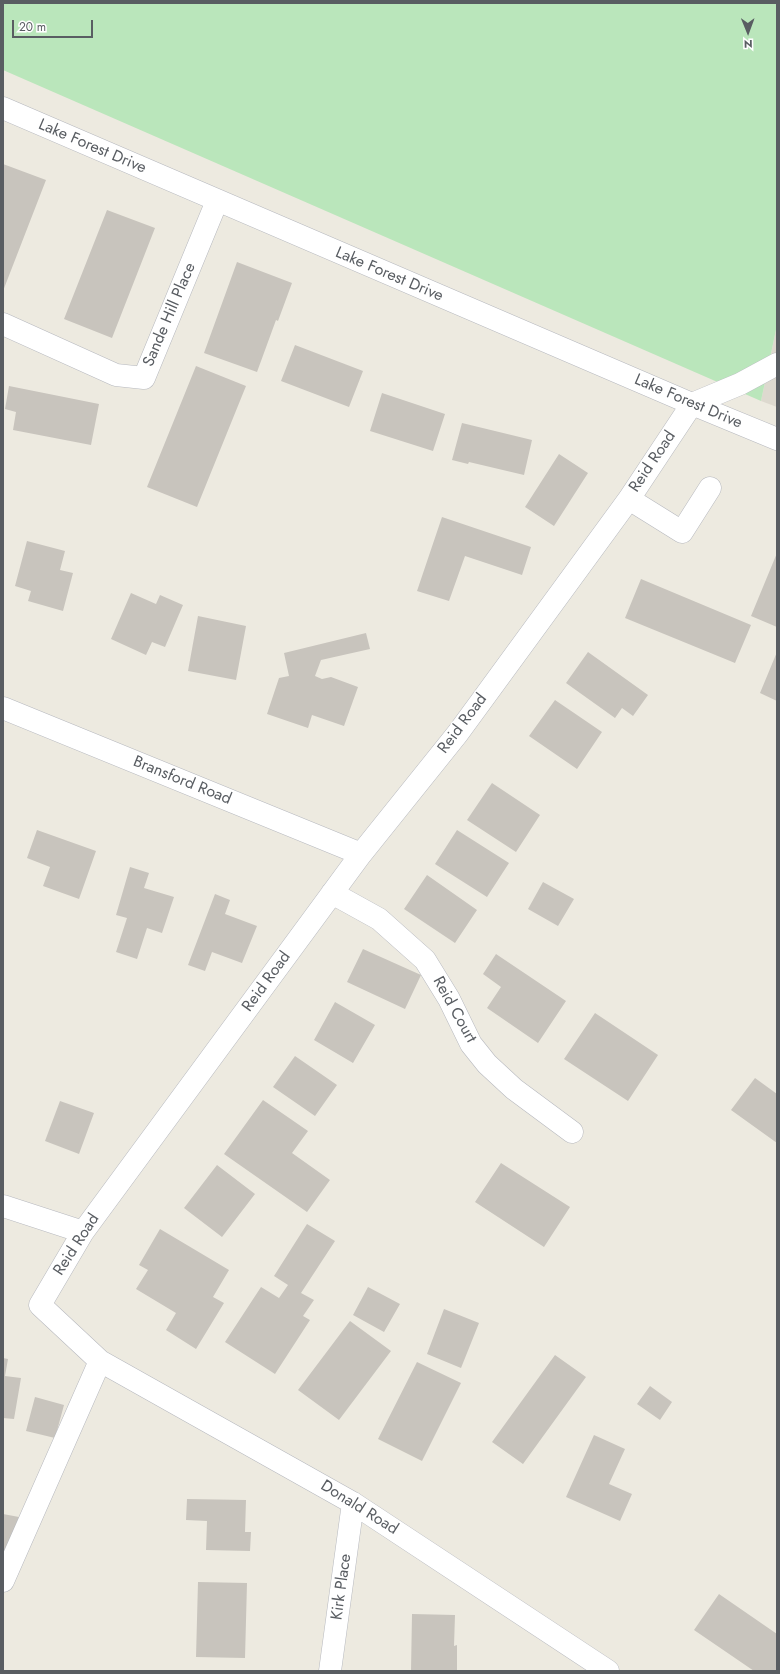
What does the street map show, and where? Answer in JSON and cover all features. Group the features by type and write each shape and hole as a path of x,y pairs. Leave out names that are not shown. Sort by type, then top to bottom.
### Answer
{"street":[{"name":"Lake Forest Drive","path":"3,108 217,201 777,439"},
{"name":"Sande Hill Place","path":"3,324 116,375 144,378 217,201"},
{"path":"692,404 740,384 777,364"},
{"name":"Reid Road","path":"100,1361 40,1305 83,1232 361,854 458,733 629,499 692,404"},
{"path":"629,499 682,532 710,488"},
{"name":"Bransford Road","path":"3,708 361,854"},
{"name":"Reid Court","path":"332,893 379,919 425,960 449,999 471,1044 487,1064 514,1089 572,1132"},
{"path":"3,1206 83,1232"},
{"path":"3,1581 100,1361"},
{"name":"Donald Road","path":"100,1361 353,1503 608,1671"},
{"name":"Kirk Place","path":"330,1671 353,1503"}],"shaded area":[{"path":"777,325 777,407 761,401"}],"green space":[{"path":"3,3 777,3 777,325 761,401 3,70"}],"building":[{"path":"3,164 46,180 3,291"},
{"path":"107,210 155,228 112,338 64,319"},
{"path":"237,262 292,283 278,321 276,320 257,372 204,353"},
{"path":"295,345 363,371 349,407 281,381"},
{"path":"196,366 246,386 197,507 147,487"},
{"path":"9,386 99,404 91,445 13,430 16,412 5,409"},
{"path":"382,393 445,414 433,451 370,431"},
{"path":"462,423 532,440 524,475 469,462 468,464 452,460"},
{"path":"559,454 588,473 554,526 525,507"},
{"path":"442,517 531,547 522,575 465,556 449,601 417,591"},
{"path":"27,541 65,551 60,570 73,573 63,611 28,601 31,591 15,586"},
{"path":"777,553 777,627 751,616"},
{"path":"641,579 751,625 735,663 625,618"},
{"path":"131,593 156,604 160,595 183,605 165,647 152,642 146,655 111,639"},
{"path":"198,616 246,626 236,680 188,671"},
{"path":"366,633 370,649 321,660 315,676 322,679 331,677 358,687 344,726 312,715 308,728 267,714 279,678 289,676 284,653"},
{"path":"588,652 648,695 633,716 622,708 615,718 566,683"},
{"path":"777,652 777,701 760,693"},
{"path":"555,700 602,732 577,769 529,736"},
{"path":"492,783 540,815 516,852 467,820"},
{"path":"37,830 96,851 79,899 43,886 50,867 27,858"},
{"path":"457,830 509,863 487,897 435,864"},
{"path":"130,867 149,873 144,888 174,897 162,933 147,928 137,959 116,952 127,918 116,915"},
{"path":"427,875 477,910 455,943 404,909"},
{"path":"543,882 574,899 558,926 528,909"},
{"path":"215,894 230,900 225,914 257,926 242,963 212,952 205,971 188,965"},
{"path":"363,949 421,975 405,1009 347,982"},
{"path":"496,954 566,1001 538,1043 487,1008 501,987 483,974"},
{"path":"335,1002 375,1025 353,1063 314,1040"},
{"path":"595,1013 658,1055 628,1101 564,1059"},
{"path":"295,1056 337,1085 315,1116 273,1087"},
{"path":"755,1078 777,1094 777,1143 731,1110"},
{"path":"263,1100 308,1131 292,1153 330,1180 307,1212 224,1154"},
{"path":"60,1101 94,1113 79,1154 45,1141"},
{"path":"501,1163 570,1207 544,1247 475,1202"},
{"path":"217,1165 255,1194 222,1237 184,1208"},
{"path":"307,1224 335,1241 301,1293 314,1300 303,1316 310,1320 275,1374 225,1342 261,1287 279,1298 288,1285 274,1276"},
{"path":"160,1229 229,1270 213,1297 224,1303 196,1349 166,1330 176,1313 136,1289 148,1270 139,1265"},
{"path":"368,1287 400,1304 384,1332 353,1315"},
{"path":"444,1309 479,1323 461,1368 427,1354"},
{"path":"350,1321 391,1351 339,1420 298,1390"},
{"path":"555,1355 586,1377 523,1464 492,1442"},
{"path":"3,1358 8,1359 5,1376 21,1378 14,1419 3,1418"},
{"path":"417,1362 461,1383 422,1461 378,1439"},
{"path":"650,1386 672,1402 660,1420 637,1404"},
{"path":"35,1397 64,1405 55,1438 26,1431"},
{"path":"594,1435 625,1449 609,1484 632,1494 620,1521 566,1497"},
{"path":"187,1499 246,1500 245,1532 251,1532 250,1551 206,1550 207,1521 186,1520"},
{"path":"3,1514 19,1517 11,1559 3,1557"},
{"path":"198,1582 247,1583 245,1658 196,1657"},
{"path":"719,1594 777,1634 777,1671 754,1671 694,1630"},
{"path":"412,1614 455,1615 454,1646 457,1645 457,1671 411,1671"}]}
